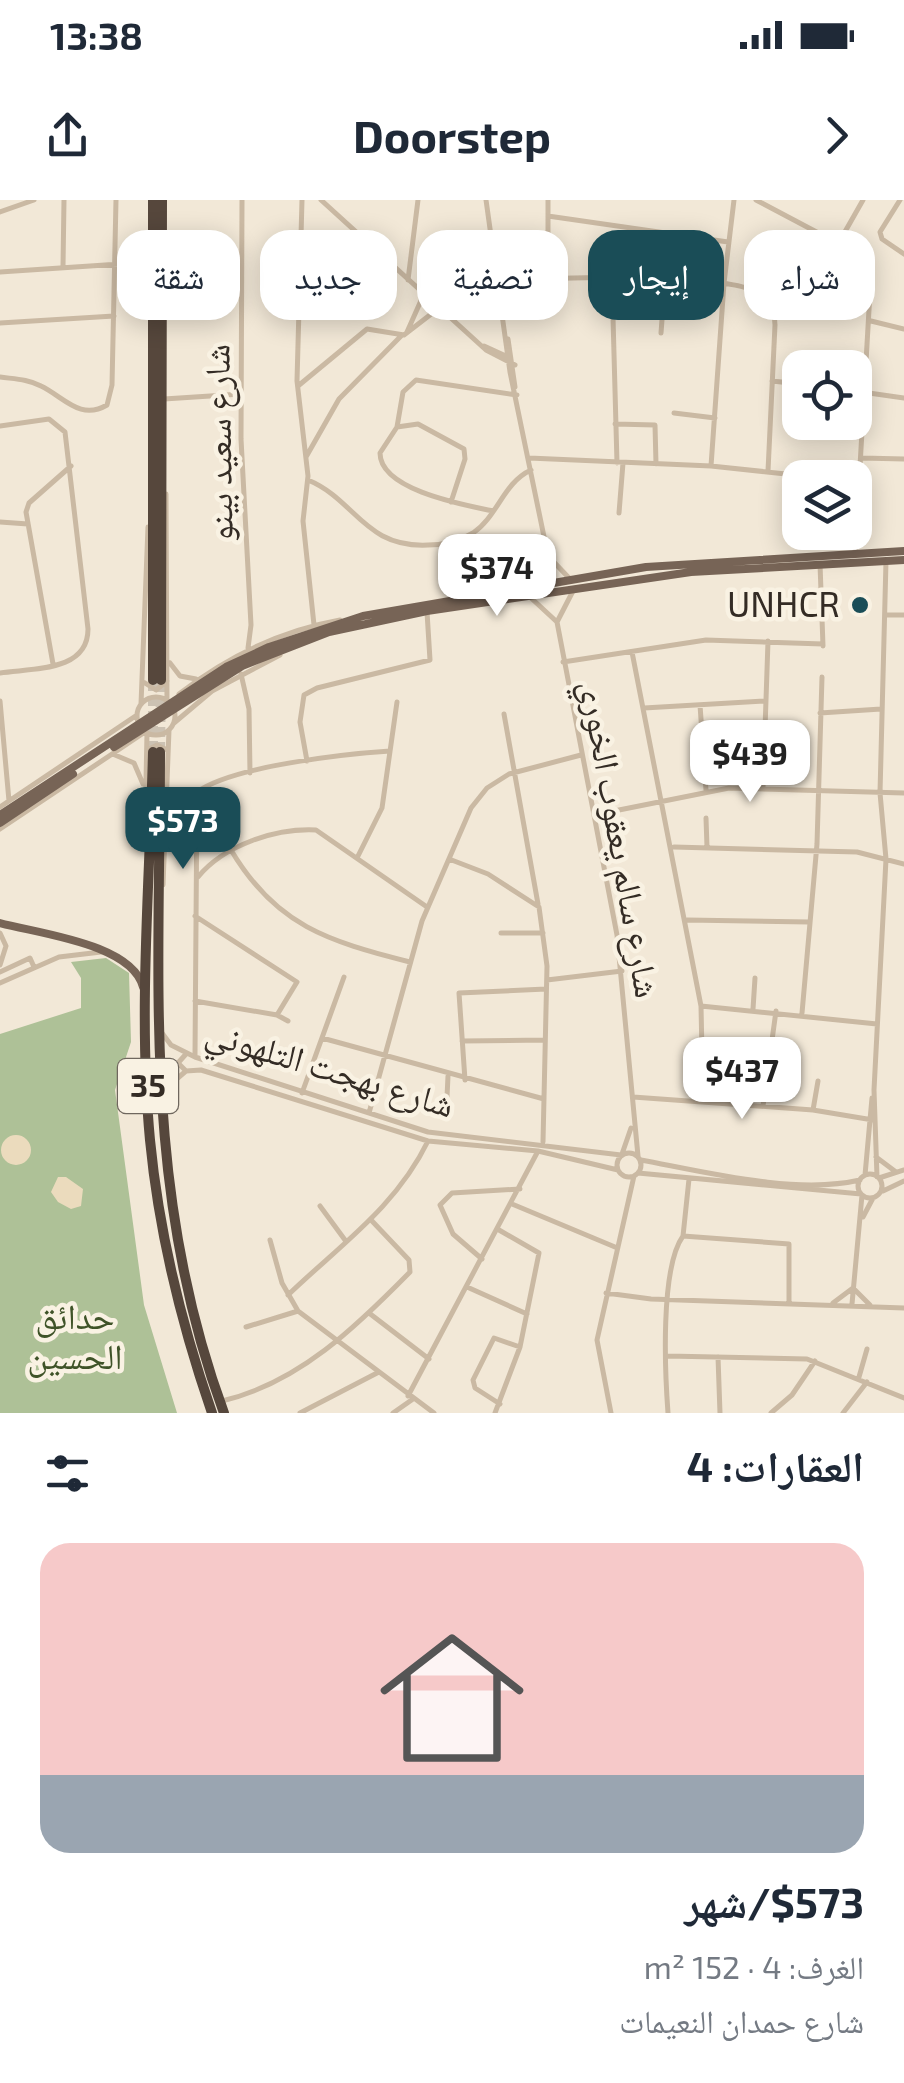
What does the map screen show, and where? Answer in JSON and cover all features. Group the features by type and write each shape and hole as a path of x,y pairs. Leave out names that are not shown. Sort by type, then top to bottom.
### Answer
{"highway":[{"path":"153,200 155,230"},
{"path":"158,230 162,200"},
{"path":"151,320 156,681"},
{"path":"156,681 162,320"},
{"name":"35","path":"157,752 155,903 160,1095 174,1236 222,1407"},
{"name":"35","path":"155,903 146,1012 149,1125 164,1244 182,1325 212,1413"}],"main road":[{"path":"0,822 8,808 226,667 306,636 364,620 570,579 904,551"},
{"path":"746,563 904,560"},
{"path":"364,620 731,564"},
{"path":"0,924 118,954 137,969 146,1012"}],"street":[{"path":"0,212 34,200"},
{"path":"63,267 64,200"},
{"path":"0,377 36,383 74,408 104,408 111,397 116,200"},
{"name":"شارع سعيد بينو","path":"242,200 241,394 251,625 248,648"},
{"path":"301,230 302,200"},
{"path":"321,200 353,230"},
{"path":"408,280 418,200"},
{"path":"486,200 490,230"},
{"path":"548,200 548,230"},
{"path":"734,200 724,283 757,292 771,302 768,471"},
{"path":"756,200 812,230"},
{"path":"900,200 880,232 882,239 904,254"},
{"path":"845,230 860,201"},
{"path":"548,216 728,242"},
{"path":"0,272 117,264"},
{"path":"397,270 417,288"},
{"path":"404,335 417,309"},
{"path":"0,323 114,316"},
{"path":"300,320 298,386 308,480 303,521 314,625"},
{"path":"305,458 339,398 423,320"},
{"path":"454,320 511,363"},
{"path":"504,320 548,556 538,584"},
{"path":"613,320 619,513"},
{"path":"661,333 662,320"},
{"path":"712,466 722,320"},
{"path":"869,350 871,322 904,329"},
{"path":"298,386 368,329 404,335"},
{"path":"487,346 506,334"},
{"path":"487,346 494,356 511,363"},
{"path":"493,511 451,502 415,488 382,468 380,453 397,427 403,392 416,380 516,391"},
{"path":"772,381 782,382"},
{"path":"872,393 904,398"},
{"path":"162,399 241,394"},
{"path":"674,413 715,418"},
{"path":"0,426 56,420 65,432 88,638 79,657 0,674"},
{"path":"397,427 418,424 464,449 465,459 451,502"},
{"path":"616,424 655,426 656,464"},
{"path":"863,440 862,458 904,460"},
{"path":"529,458 782,473"},
{"path":"53,664 28,524 29,503 71,466"},
{"path":"308,480 322,486 366,528 403,544 460,540 476,531 515,480 531,470"},
{"path":"0,701 8,808 137,715 168,653 168,514 161,474"},
{"path":"0,522 28,524"},
{"path":"548,556 570,579"},
{"path":"852,1304 862,1220 862,1178 870,1157 886,860 880,793 886,560"},
{"path":"562,662 706,640 768,640 823,646 820,564"},
{"path":"528,596 556,622 564,602 576,588"},
{"path":"307,761 300,722 304,695 317,688 430,660 427,611"},
{"path":"885,615 904,615"},
{"path":"141,704 152,697 168,701 199,678 262,642 314,625 364,620"},
{"path":"144,790 169,730 204,697 285,652 364,620"},
{"name":"شارع سالم يعقوب الخوري","path":"556,622 622,971 632,1126 639,1158"},
{"path":"251,625 262,642"},
{"path":"763,788 768,640"},
{"path":"632,652 701,1006 703,1100"},
{"path":"168,653 178,675 199,678"},
{"path":"241,674 249,709 250,773"},
{"path":"802,1013 816,851 822,677"},
{"path":"156,681 168,701 174,723"},
{"path":"192,684 189,697 204,697"},
{"path":"644,708 765,700"},
{"path":"356,858 382,808 397,702"},
{"path":"700,705 706,790"},
{"path":"820,713 881,709"},
{"path":"504,714 543,932 547,980 543,1142"},
{"path":"137,715 157,752"},
{"path":"114,731 126,730 130,744"},
{"path":"146,732 158,735 169,730"},
{"path":"0,822 146,732"},
{"path":"186,1071 178,1063 192,1055 194,802 200,789 307,761 390,752"},
{"path":"112,755 134,763 144,790 155,903"},
{"path":"369,1113 427,907 480,795 516,772 580,755"},
{"path":"594,815 706,790 904,793"},
{"path":"706,818 707,848"},
{"path":"196,879 231,850 266,837 310,829 321,831 427,907"},
{"path":"672,846 869,854 904,864"},
{"path":"231,850 278,911 339,942 410,962"},
{"path":"448,860 488,874 539,906"},
{"path":"196,916 297,982 276,1015"},
{"path":"687,920 808,922"},
{"path":"501,933 543,932"},
{"path":"0,933 6,946 0,968"},
{"path":"0,983 68,955 103,952"},
{"path":"0,968 30,958 34,967"},
{"path":"547,980 622,971"},
{"path":"302,1093 344,977"},
{"path":"753,1009 755,978"},
{"path":"465,1080 459,993 546,988"},
{"path":"195,1001 276,1015 288,1022"},
{"path":"701,1006 802,1013 877,1024"},
{"path":"762,1106 776,1011"},
{"name":"شارع بهجت التلهوني","path":"157,1022 168,1043 192,1055 428,1132 543,1142 639,1158"},
{"path":"322,1038 448,1076 544,1099"},
{"path":"462,1040 544,1040"},
{"name":"شارع بهجت التلهوني","path":"160,1095 186,1071 201,1070 428,1141 538,1152 618,1170 624,1176 636,1175"},
{"path":"447,1097 448,1076"},
{"path":"813,1110 818,1081"},
{"path":"633,1096 872,1116"},
{"path":"872,1116 880,1192"},
{"name":"شارع سالم يعقوب الخوري","path":"618,1170 632,1126"},
{"path":"288,1295 372,1221 404,1186 428,1141"},
{"path":"393,1413 410,1397 538,1152"},
{"path":"876,1157 900,1171"},
{"path":"611,1413 597,1351 606,1293 639,1158 680,1170 808,1184 878,1178 900,1171"},
{"path":"636,1175 874,1198"},
{"path":"668,1413 669,1300 676,1251 683,1236 689,1179"},
{"path":"862,1220 880,1192 904,1181"},
{"path":"482,1259 453,1234 440,1205 452,1193 520,1189"},
{"path":"512,1204 616,1248"},
{"path":"320,1206 346,1240"},
{"path":"222,1407 339,1344 412,1266 372,1221"},
{"path":"496,1413 520,1347 539,1250 499,1230"},
{"path":"683,1236 790,1244 788,1302"},
{"path":"270,1240 288,1295 298,1311 434,1413"},
{"path":"467,1286 527,1314"},
{"path":"830,1304 852,1288"},
{"path":"852,1288 870,1305"},
{"path":"606,1293 669,1300 904,1308"},
{"path":"246,1327 298,1311"},
{"path":"370,1313 428,1359"},
{"path":"500,1404 475,1388 473,1380 495,1338 520,1347"},
{"path":"859,1377 867,1349"},
{"path":"668,1356 815,1361 904,1398"},
{"path":"718,1357 720,1413"},
{"path":"771,1413 792,1395 815,1361"},
{"path":"300,1413 377,1373"},
{"path":"842,1413 867,1382"}],"green space":[{"name":"حدائق الحسين","path":"106,958 129,973 131,1042 115,1090 144,1305 177,1413 0,1413 0,1034 81,1008 81,978 71,962"}],"shaded area":[{"path":"16,1135 30,1144 31,1150 22,1164 16,1165 2,1156 1,1150 10,1136"},
{"path":"58,1177 66,1177 83,1189 81,1206 71,1209 58,1202 51,1192"}],"tunnel":[{"path":"160,752 161,680"},
{"path":"153,681 153,752"}],"place":[{"name":"UNHCR","path":"860,605"}]}
